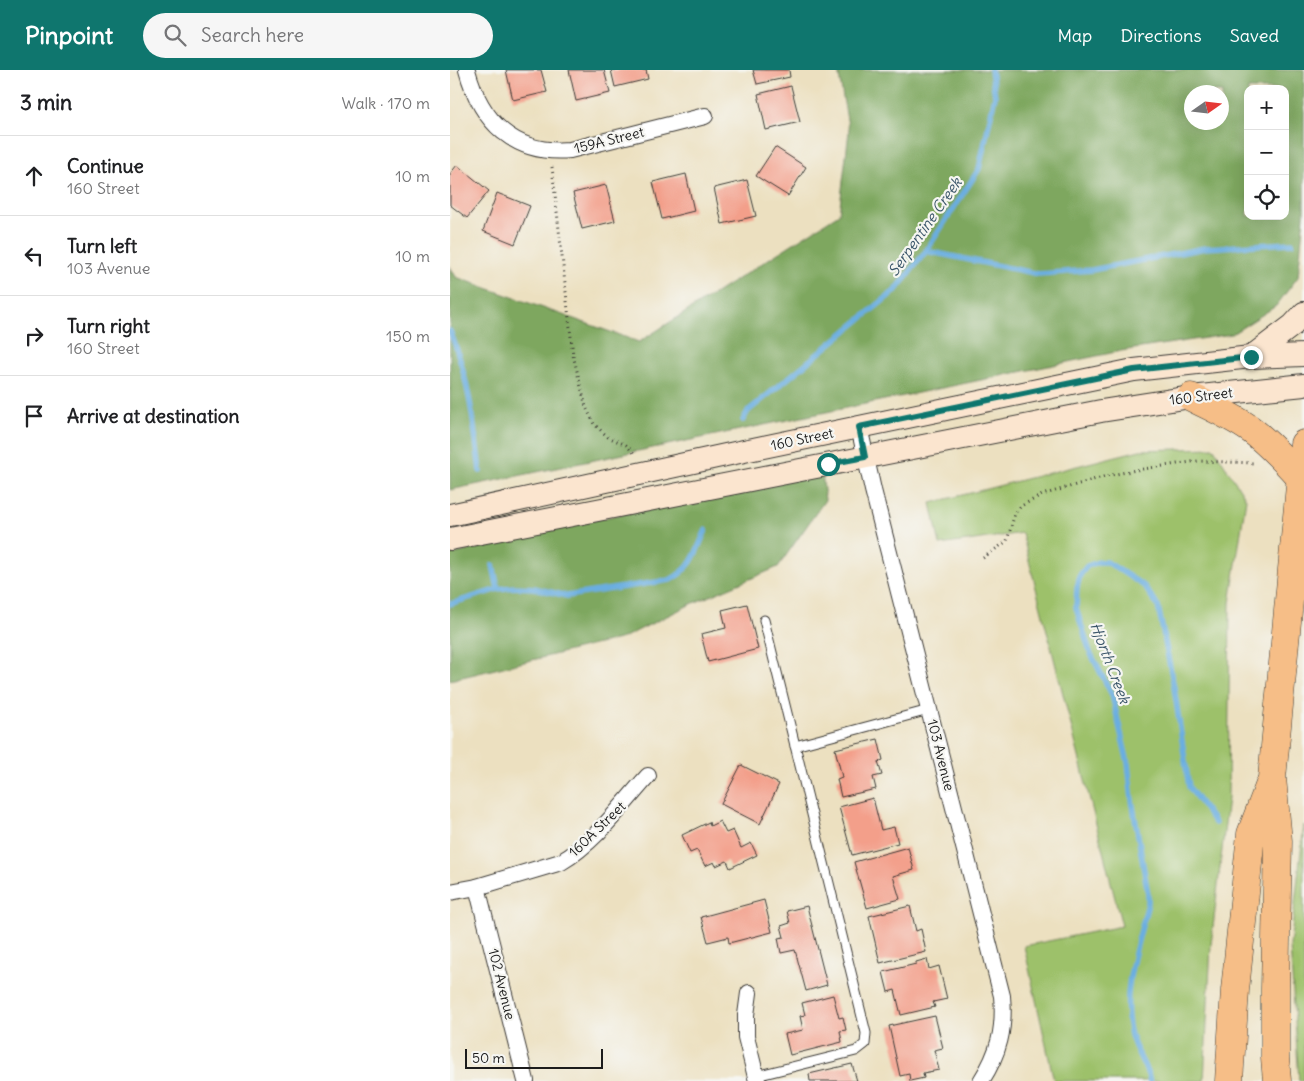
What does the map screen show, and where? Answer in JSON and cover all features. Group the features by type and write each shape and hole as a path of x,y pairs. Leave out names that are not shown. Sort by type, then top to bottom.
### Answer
{"highway":[{"path":"1192,397 1251,429 1302,476"},
{"path":"1277,1081 1274,1057 1278,841 1272,778 1304,444"},
{"path":"1229,1081 1235,990 1251,834 1272,778"}],"main road":[{"path":"1251,357 1288,330 1304,313"},
{"name":"160 Street","path":"450,515 1134,370 1251,357 1304,355"},
{"name":"160 Street","path":"450,539 1101,411 1192,397 1304,385"}],"street":[{"name":"159A Street","path":"467,70 474,93 484,112 498,128 514,140 550,151 570,150 705,116"},
{"name":"103 Avenue","path":"859,427 1002,996 1004,1016 1001,1038 980,1081"},
{"name":"160A Street","path":"450,892 477,887 562,862 573,855 594,835 648,776"},
{"name":"102 Avenue","path":"477,887 526,1081"},
{"path":"749,993 746,1037 756,1079"}],"lane":[{"path":"756,1079 856,1051 864,1044 866,1033 764,620"},
{"path":"795,746 929,710"}],"path":[{"path":"552,162 573,355 586,407 594,424 608,436 626,445 638,459"},
{"path":"983,558 1007,542 1016,513 1021,506 1042,495 1106,476 1180,463 1198,461 1261,463"}],"green space":[{"path":"838,70 1304,70 1304,215 1298,277 1276,306 1232,334 1121,351 450,490 450,266 456,277 639,342 839,214 849,131"},
{"path":"1214,448 1246,499 1230,603 1228,798 1211,945 1204,1081 1054,1081 1024,946 1122,926 1022,533 940,545 931,503 1140,450"},
{"path":"822,471 825,500 778,567 689,605 623,638 450,680 450,555 585,522"},
{"path":"1304,825 1304,1081 1299,1081 1290,946"}],"building":[{"path":"506,70 541,70 547,92 513,100"},
{"path":"569,70 604,70 610,93 576,101"},
{"path":"611,70 646,70 648,79 615,87"},
{"path":"753,70 789,70 790,77 757,84"},
{"path":"791,86 800,122 766,130 758,94"},
{"path":"775,147 806,167 788,196 756,176"},
{"path":"457,165 489,191 467,218 450,205 450,174"},
{"path":"686,174 694,211 662,219 653,182"},
{"path":"747,180 756,216 722,224 714,188"},
{"path":"606,185 615,221 582,229 573,193"},
{"path":"497,193 530,206 515,244 483,231"},
{"path":"747,604 758,649 708,662 701,634 726,628 722,610"},
{"path":"878,739 883,760 878,762 882,775 873,777 876,789 841,797 837,779 842,777 835,749"},
{"path":"741,765 779,784 760,824 721,804"},
{"path":"873,798 881,830 894,827 898,843 852,855 839,807"},
{"path":"720,821 726,833 733,830 741,848 751,843 757,855 730,868 727,861 716,866 714,862 705,866 697,850 690,853 682,835 709,822 710,826"},
{"path":"908,847 914,870 893,876 900,899 867,908 854,862"},
{"path":"764,900 772,932 729,943 728,937 708,942 701,917"},
{"path":"807,906 827,985 806,991 795,950 781,953 778,938 784,937 781,926 790,923 787,911"},
{"path":"910,906 916,931 921,929 926,952 880,963 869,916"},
{"path":"927,959 929,969 939,966 947,999 933,1002 935,1007 901,1015 895,990 888,992 883,972 916,964 916,962"},
{"path":"833,995 839,1018 843,1017 846,1030 840,1031 842,1042 790,1055 785,1034 803,1030 800,1016 805,1015 802,1003"},
{"path":"935,1016 943,1048 934,1050 939,1070 923,1073 924,1078 910,1081 909,1074 900,1076 889,1026"},
{"path":"852,1064 857,1081 810,1081 809,1074"}],"waterway":[{"name":"Serpentine Creek","path":"743,420 748,411 896,290 926,251 979,169 995,96 991,70"},
{"path":"926,251 1039,274 1092,270 1205,248 1292,243"},
{"path":"450,331 466,382 480,471"},
{"name":"Serpentine Creek","path":"450,604 498,589 514,587 534,588 567,596 670,580 689,565 706,530"},
{"name":"Hjorth Creek","path":"1150,1081 1135,1047 1128,1019 1129,985 1135,951 1148,903 1148,894 1132,800 1128,763 1112,695 1090,652 1076,608 1080,575 1087,566 1098,562 1107,562 1144,586 1158,606 1174,687 1189,787 1215,823"},
{"path":"493,565 498,589"}],"route":[{"path":"828,464 865,457 859,427 1134,370 1251,357"}]}
